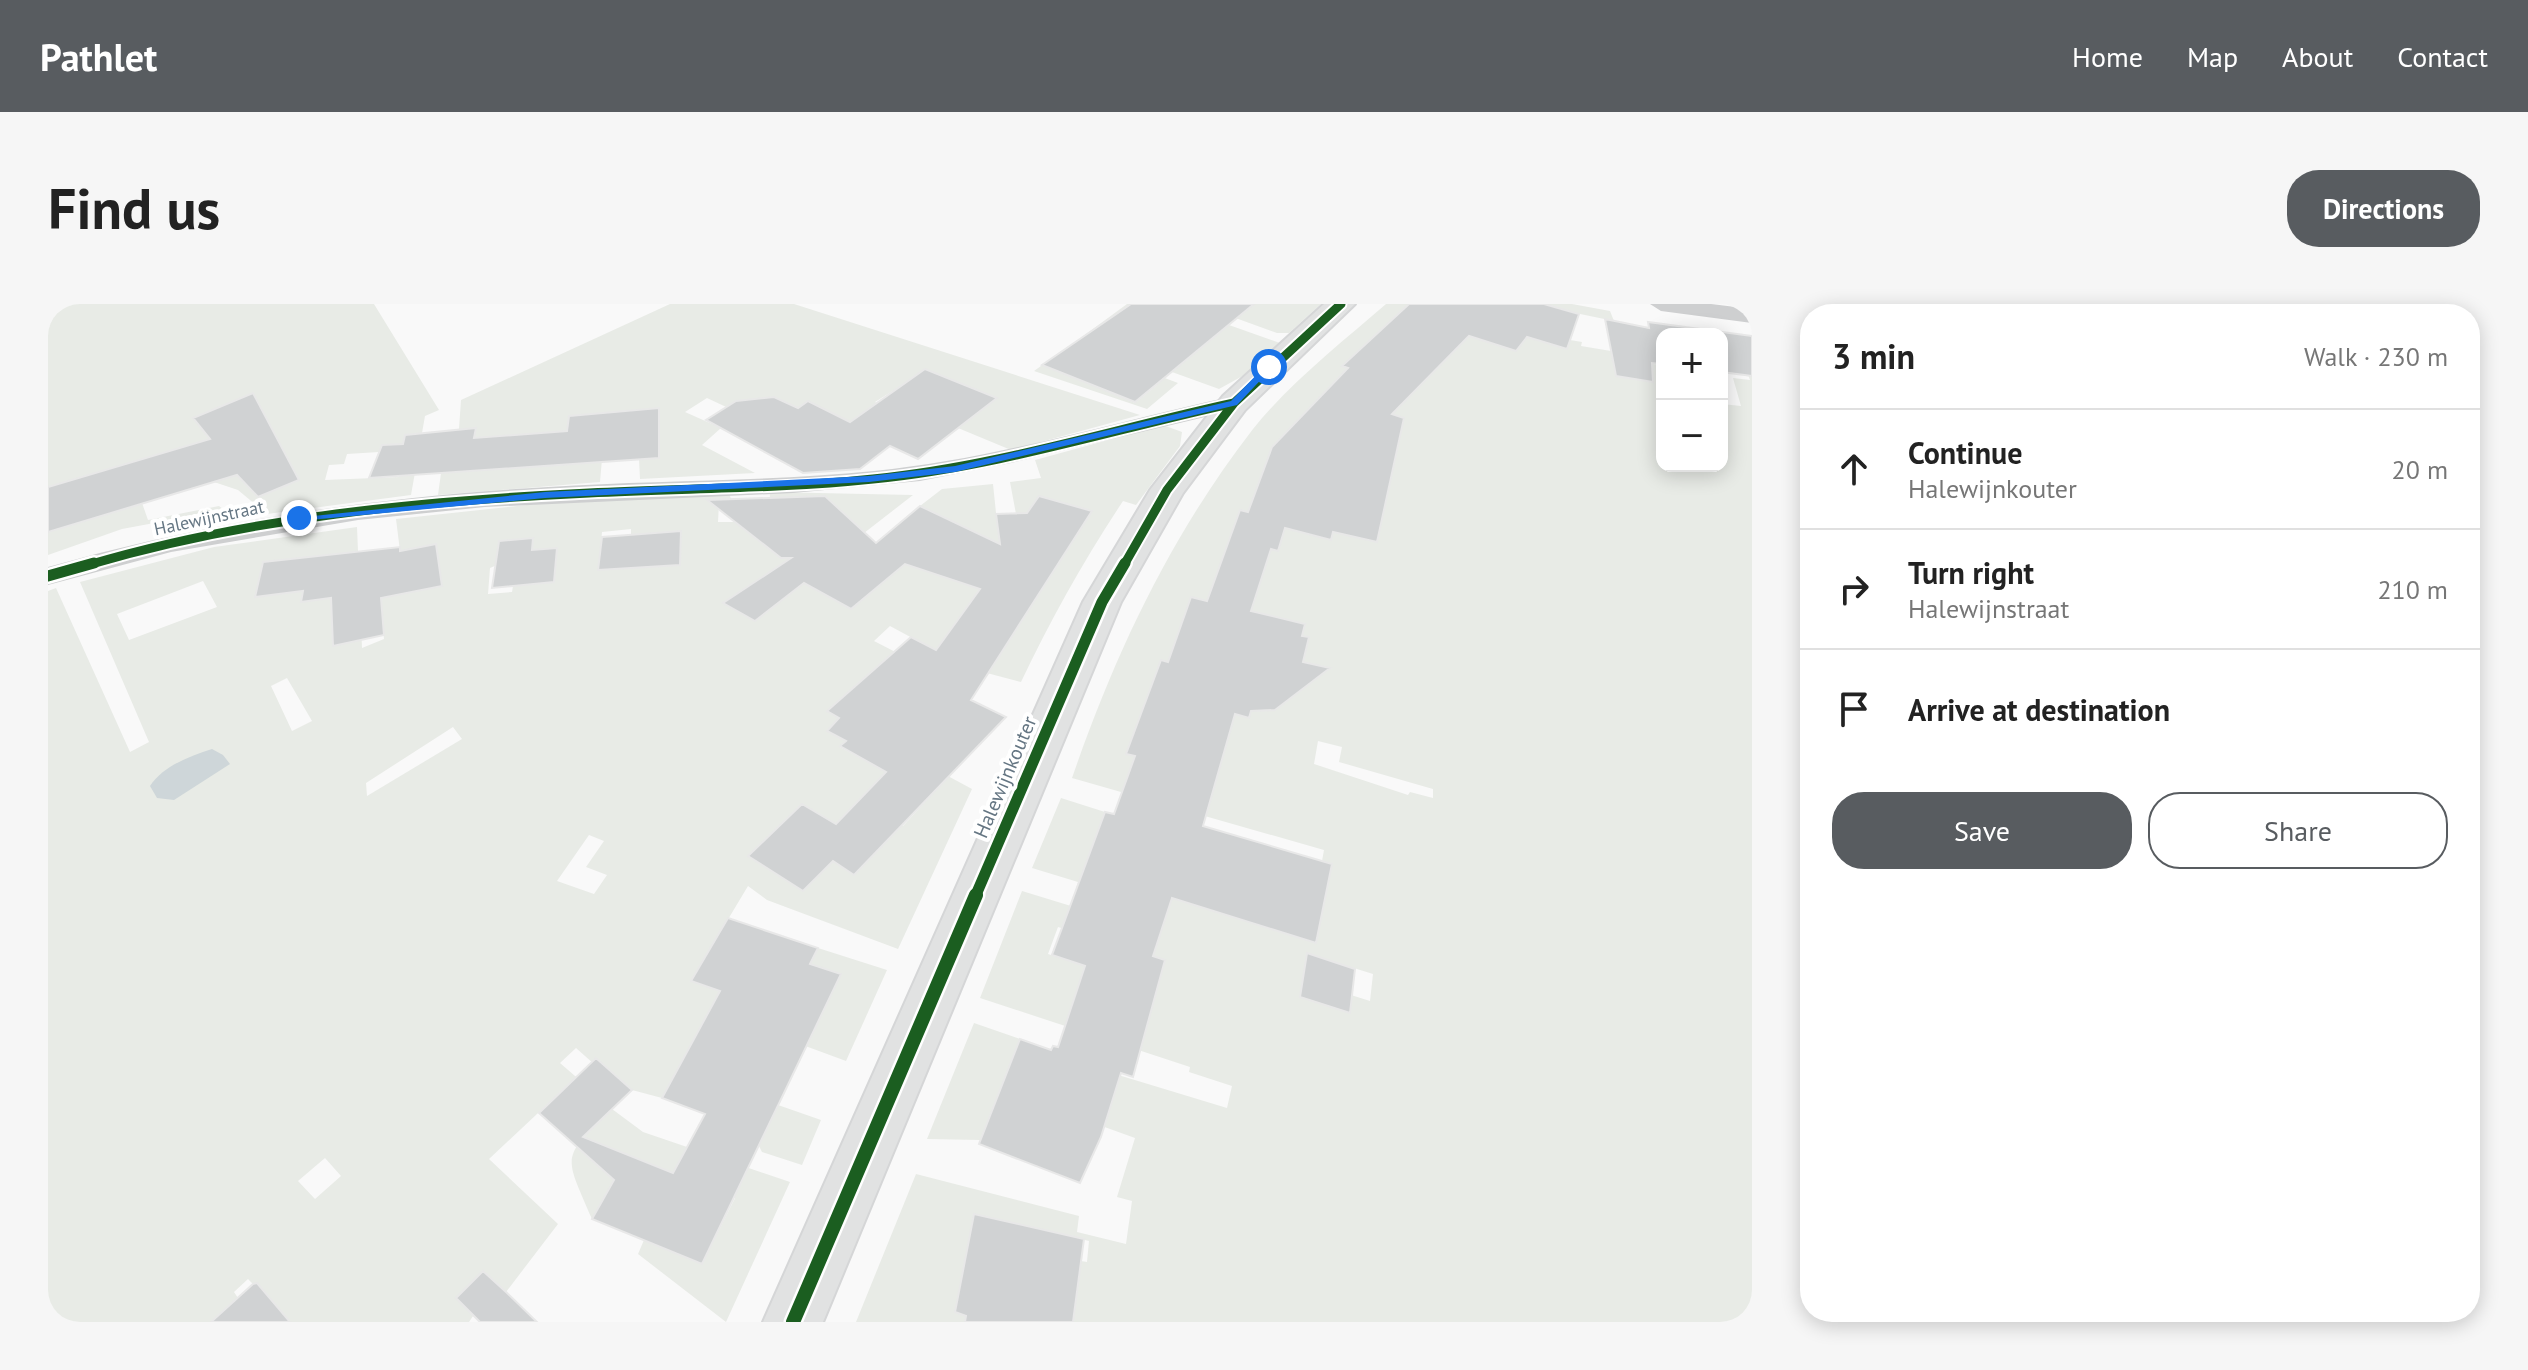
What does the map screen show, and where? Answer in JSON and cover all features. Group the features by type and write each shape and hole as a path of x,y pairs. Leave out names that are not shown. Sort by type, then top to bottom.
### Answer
{"street":[{"name":"Halewijnkouter","path":"793,1322 1102,602 1167,490 1234,403 1341,304"},
{"path":"1661,304 1752,316"},
{"name":"Halewijnstraat","path":"48,576 168,544 299,518 545,495 853,480 955,469 1234,403"}],"shaded area":[{"path":"48,304 374,304 439,410 425,416 411,495 267,514 238,490 214,482 235,432 128,463 148,520 219,506 224,510 122,529 48,555 48,532 97,517 85,476 48,487","holes":["405,435 413,435 399,477 325,480 329,465 344,464 347,454 379,452 382,445 403,444"]},
{"path":"670,304 794,304 1140,415 1011,450 958,428 899,387 875,402 884,407 844,428 786,435 707,398 685,412 721,428 702,445 755,473 640,479 639,459 659,458 659,437 651,437 606,413 600,482 438,495 441,473 469,470 476,429 459,429 461,400","holes":["570,431 564,465 528,467 527,434"]},
{"path":"1127,304 1160,304 1208,342 1229,325 1280,343 1248,373 1219,389 1172,372 1195,353 1152,336 1109,357 1178,383 1147,409 1034,371 1073,343 1093,350 1100,344 1082,337","holes":["1112,367 1157,384 1135,403 1105,390"]},
{"path":"1197,304 1321,304 1289,333 1277,333"},
{"path":"1386,304 1572,304 1610,311 1614,321 1556,309 1567,348 1570,340 1582,342 1581,346 1611,351 1639,379 1653,382 1652,364 1656,364 1656,472 1728,472 1728,405 1741,406 1733,378 1750,380 1745,366 1752,367 1752,1322 1073,1322 1081,1261 1087,1262 1089,1241 975,1214 955,1312 966,1316 965,1322 856,1322 916,1174 1079,1216 1077,1232 1126,1244 1132,1201 1117,1197 1135,1138 1099,1125 1115,1074 1227,1108 1232,1086 1189,1072 1190,1067 980,998 1022,891 1071,906 1078,882 1032,868 1061,798 1105,812 1079,882 1168,911 1181,872 1322,915 1332,864 1322,861 1324,850 1072,778 1107,685 1171,553 1223,469 1253,429 1300,379","holes":["1357,506 1334,531 1331,539 1295,531","1240,510 1287,521 1277,551 1271,549 1220,572","1191,597 1304,624 1302,636 1308,637 1180,627","1161,661 1280,706 1268,710 1253,706 1248,718 1150,691","1318,741 1342,747 1339,762 1433,789 1433,798 1410,792 1408,795 1314,764","1058,927 1165,960 1074,999 1085,966 1048,954","1312,955 1373,974 1370,1001 1332,989"]},
{"path":"1163,425 1182,432 1180,446 1136,505 1123,501 1069,590 1021,682 968,668 890,626 874,641 909,659 873,676 869,674 864,678 868,681 833,714 972,789 898,949 767,900 748,886 691,981 730,995 841,974 810,964 818,948 887,970 846,1061 716,1013 662,1098 632,1090 598,1061 594,1064 576,1048 560,1063 590,1089 571,1082 489,1159 558,1224 506,1292 456,1298 473,1316 469,1322 290,1322 257,1283 254,1285 248,1279 234,1292 238,1298 227,1308 238,1322 48,1322 48,591 56,588 130,752 149,742 80,582 214,547 357,527 362,648 384,639 379,597 442,585 436,544 400,551 396,519 582,499 729,493 732,502 719,503 718,522 769,522 770,492 913,495 801,582 851,609 920,506 942,489 993,484 998,532 1016,514 1010,482 1041,478 1035,460","holes":["1039,496 1091,511 1021,522","631,529 631,535 681,531 680,565 599,570 602,532","557,548 554,582 513,586 512,592 488,594 490,568 532,550","295,558 331,598 303,591 264,596 260,579 264,562","203,581 217,607 129,640 117,614","287,678 312,721 292,731 271,686","835,723 937,789 903,826 859,801 886,772 840,747 846,741 827,730","453,727 462,739 367,796 366,783","589,835 604,841 586,867 607,875 594,894 557,881","325,1158 341,1176 315,1199 298,1181"]},
{"path":"212,749 223,755 230,764 174,800 157,798 150,786 155,779 170,767"},
{"path":"974,1023 1020,1039 980,1140 927,1139"},
{"path":"778,1105 821,1120 802,1165 762,1152 759,1146"},
{"path":"612,1109 643,1132 790,1182 726,1322 638,1254 644,1240 702,1264 735,1198 628,1155 592,1219 572,1169 572,1158 583,1138"}],"building":[{"path":"1131,304 1254,304 1135,402 1042,365"},
{"path":"1409,304 1544,304 1579,314 1567,349 1527,337 1516,351 1469,336 1392,414 1404,418 1377,542 1333,532 1331,540 1285,528 1278,551 1271,549 1251,611 1305,624 1302,636 1309,637 1303,662 1330,668 1275,710 1251,711 1249,718 1235,714 1203,826 1332,864 1316,943 1172,898 1153,956 1165,960 1133,1077 1121,1073 1101,1137 1080,1183 979,1144 1020,1039 1051,1050 1053,1046 1058,1047 1085,966 1052,955 1105,812 1114,814 1135,756 1126,754 1161,660 1168,662 1191,597 1207,601 1240,510 1248,512 1272,447 1348,368 1342,366"},
{"path":"1605,319 1649,328 1648,322 1693,328 1656,328 1653,382 1616,376"},
{"path":"1728,333 1752,336 1752,376 1728,373"},
{"path":"925,369 997,398 918,459 890,446 860,469 803,473 706,420 736,401 774,397 798,408 808,401 850,422"},
{"path":"253,393 299,480 258,497 237,475 48,532 48,487 210,439 193,418"},
{"path":"659,408 659,458 369,478 382,445 403,444 405,435 476,428 474,438 567,431 569,416"},
{"path":"825,496 876,543 920,506 1000,544 996,514 1027,513 1039,496 1092,511 971,700 1006,717 854,875 833,861 803,891 748,856 802,804 836,824 886,772 840,746 846,741 827,731 839,718 827,711 911,637 936,650 980,589 905,564 851,609 804,583 755,621 723,603 791,558 781,558 707,500"},
{"path":"681,531 680,565 598,570 602,537"},
{"path":"533,538 532,550 557,548 554,582 492,588 499,541"},
{"path":"436,544 442,586 381,598 384,635 333,646 331,598 301,602 303,591 255,597 263,562 400,547 400,551"},
{"path":"728,918 818,948 810,964 841,974 702,1264 592,1219 614,1180 539,1113 596,1058 632,1090 583,1137 673,1173 705,1114 662,1098 720,991 691,981"},
{"path":"1307,953 1355,969 1350,1013 1300,997"},
{"path":"974,1214 1084,1239 1073,1322 965,1322 966,1316 955,1312"},
{"path":"483,1271 537,1322 480,1322 456,1298"},
{"path":"257,1283 290,1322 211,1322 253,1284"}],"cycle path":[{"path":"793,1322 1102,602 1167,490 1234,403 1341,304"},
{"path":"48,576 171,543 295,520 358,512 485,499 793,485 920,473 1011,456 1234,403"}],"route":[{"path":"299,518 545,495 869,479 955,469 1099,437 1158,418 1234,403 1269,367"}]}
